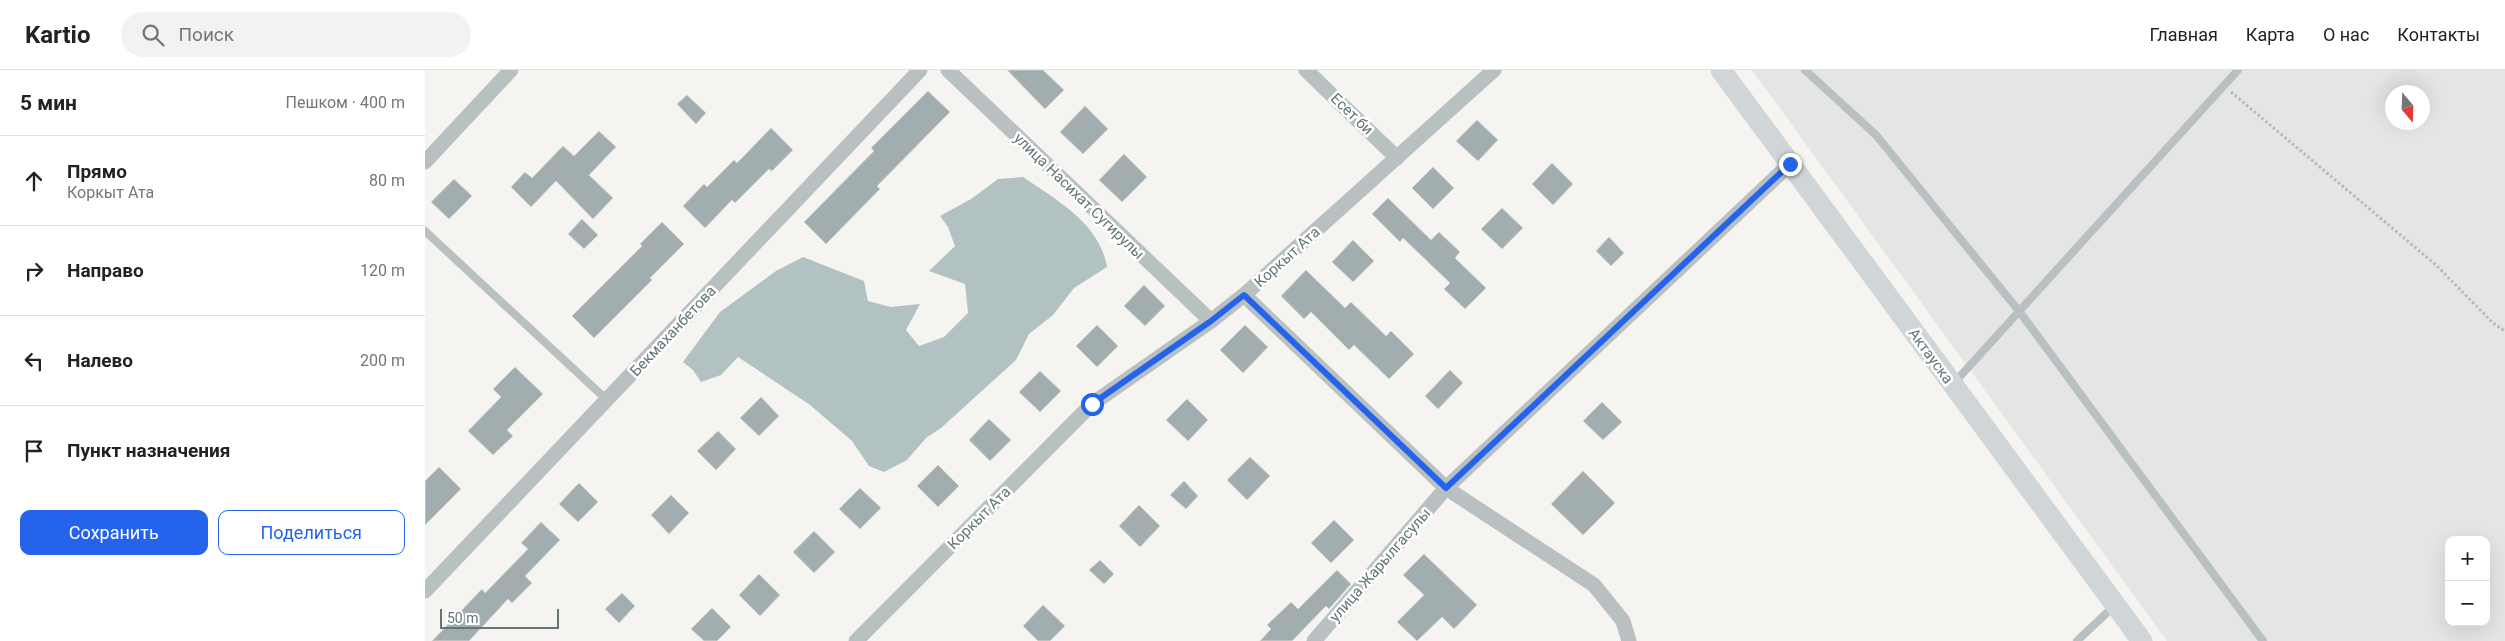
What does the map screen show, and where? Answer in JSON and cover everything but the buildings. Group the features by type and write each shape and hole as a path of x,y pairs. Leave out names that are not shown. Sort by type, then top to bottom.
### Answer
{"main road":[{"name":"Актауска","path":"1721,70 2141,641"}],"street":[{"path":"425,162 511,70"},
{"name":"Бекмаханбетова","path":"425,591 920,70"},
{"name":"улица Насихат Сугирулы","path":"948,70 1211,321"},
{"name":"Есет би","path":"1306,70 1397,158"},
{"name":"Коркыт Ата","path":"856,641 1092,404 1211,321 1244,295 1495,70"},
{"name":"улица Жарылгасулы","path":"1313,641 1446,488 1790,164"},
{"path":"1244,295 1446,488 1594,585 1623,621 1629,641"}],"lane":[{"path":"1805,70 1876,135 2019,311 2263,641"},
{"path":"1952,384 2238,70"},
{"path":"425,231 607,400"},
{"path":"2077,641 2115,605"}],"path":[{"path":"2223,86 2436,265 2493,322 2505,331"}],"shaded area":[{"path":"1752,70 2505,70 2505,641 2167,641"},
{"path":"1023,177 1075,214 1096,238 1103,252 1107,267 1074,288 1053,315 1029,334 1016,360 941,428 926,438 907,460 884,472 869,466 852,441 810,405 738,357 721,375 701,382 693,370 683,362 720,312 776,271 803,257 864,281 868,301 891,307 920,304 906,330 919,346 944,337 968,313 965,284 929,271 955,246 948,227 940,216 971,199 998,179"}],"route":[{"path":"1092,404 1211,321 1244,295 1446,488 1790,164"}]}
